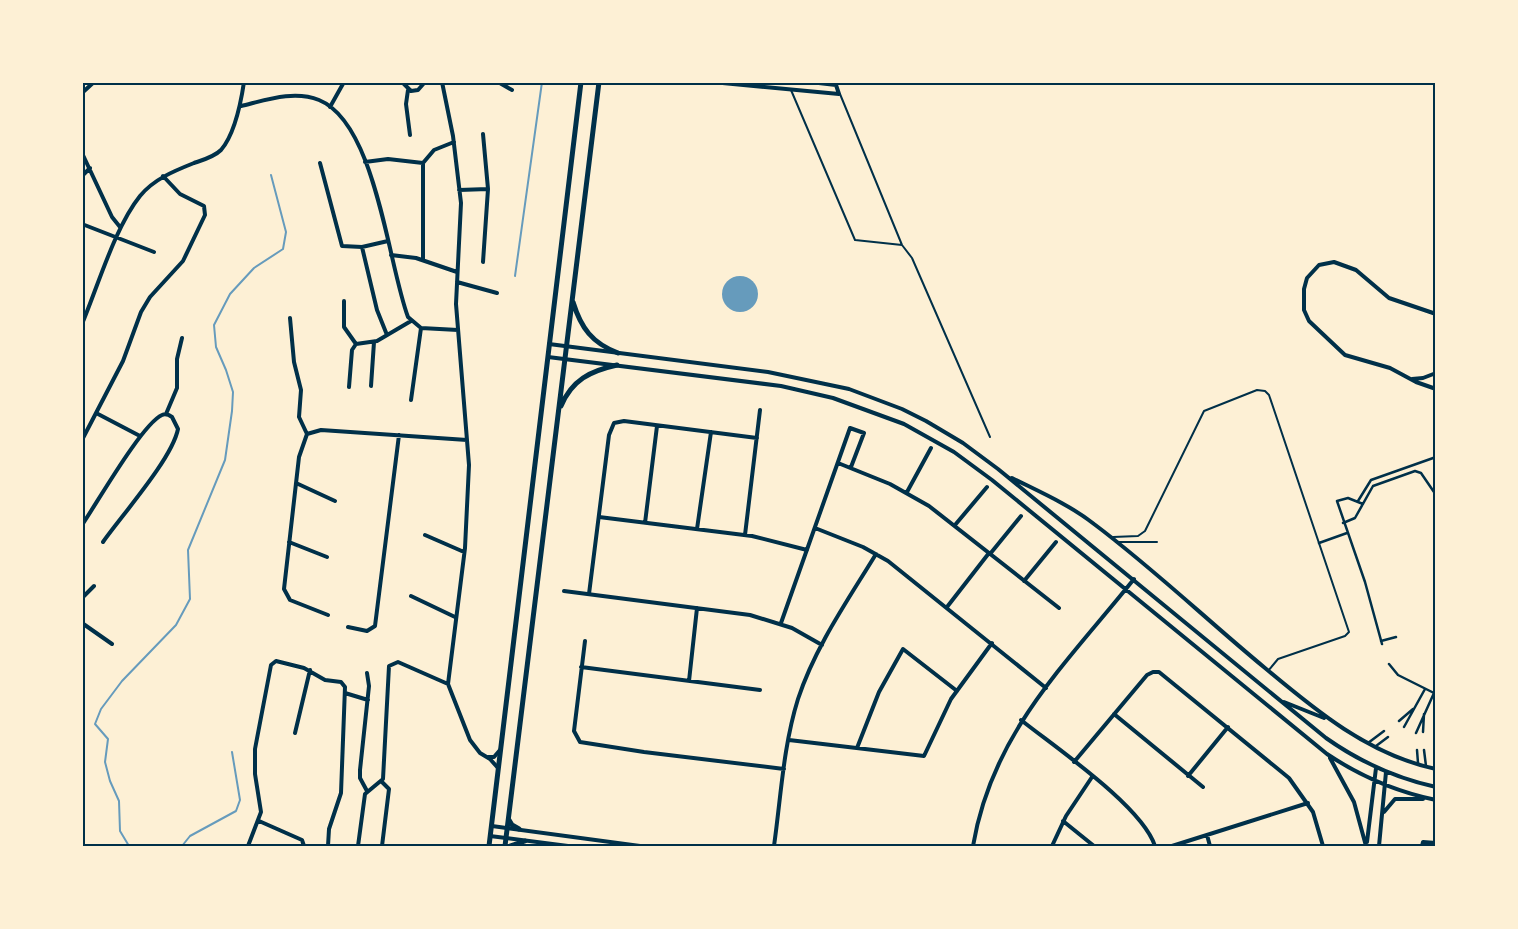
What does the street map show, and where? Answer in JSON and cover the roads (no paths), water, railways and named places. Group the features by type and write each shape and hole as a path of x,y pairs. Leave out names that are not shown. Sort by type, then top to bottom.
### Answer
{"main road":[{"path":"489,846 581,82"},
{"path":"505,846 599,82"},
{"path":"573,300 587,333 602,346 618,353"},
{"path":"559,412 570,390 582,377 599,369 617,365"},
{"path":"508,820 519,830"},
{"path":"510,846 524,841"}],"street":[{"path":"82,93 94,82"},
{"path":"82,324 120,227 141,194 163,176 212,157 220,151 226,144 241,106 244,82"},
{"path":"330,107 344,82"},
{"path":"402,82 408,90 406,104 410,135"},
{"path":"408,90 418,90 425,82"},
{"path":"442,82 454,142 461,202 457,272 458,330 469,466 464,552 448,684 470,740 480,753 486,756 499,769"},
{"path":"498,82 512,90"},
{"path":"712,82 839,94 835,84 810,82"},
{"path":"241,106 297,96 320,100 343,118 353,131 365,162 388,241 403,305 411,321 421,328 458,330"},
{"path":"483,134 488,189 483,262"},
{"path":"423,260 423,163 434,150 454,142"},
{"path":"82,153 112,217 120,227"},
{"path":"365,162 388,159 423,163"},
{"path":"320,163 341,245 344,247 362,247 388,241"},
{"path":"82,176 90,168"},
{"path":"82,440 98,414 123,361 141,312 150,298 183,261 206,212 204,206 180,194 163,176"},
{"path":"459,190 488,189"},
{"path":"82,224 154,252"},
{"path":"362,247 377,310 387,335"},
{"path":"391,255 423,260 457,272"},
{"path":"1436,314 1389,298 1356,270 1334,262 1323,263 1307,278 1304,289 1304,310 1310,321 1320,334 1344,355 1390,368 1436,389"},
{"path":"457,282 498,293"},
{"path":"344,302 344,327 356,344"},
{"path":"290,318 294,362 301,390 299,417 307,434 300,452 284,589 290,600 328,615"},
{"path":"349,387 352,350 356,344 374,342 411,321"},
{"path":"410,400 421,328"},
{"path":"166,414 177,388 177,359 182,338"},
{"path":"372,386 374,342"},
{"path":"549,344 768,372 849,389 902,409 933,425 973,450 1006,475 1332,742 1376,768 1436,787"},
{"path":"548,357 796,388 840,400 884,416 939,443 970,462 1327,754 1374,780 1436,800"},
{"path":"1412,379 1423,378 1436,373"},
{"path":"745,535 760,410"},
{"path":"98,414 140,436"},
{"path":"82,525 140,436 160,416 166,414 172,417 177,424 178,432 174,440 158,468 103,542"},
{"path":"589,594 609,435 614,423 624,421 757,438"},
{"path":"645,523 658,426"},
{"path":"781,624 850,428 864,433 851,467"},
{"path":"307,434 321,430 467,440"},
{"path":"697,528 711,432"},
{"path":"348,627 367,632 375,626 399,435"},
{"path":"907,492 931,448"},
{"path":"1358,501 1371,480 1436,458"},
{"path":"838,463 907,492 955,526 1059,608"},
{"path":"1343,523 1355,518 1373,486 1415,471 1421,473 1436,495"},
{"path":"1006,475 1062,504 1093,523 1268,671 1331,721 1368,743 1418,765 1436,769"},
{"path":"296,483 335,501"},
{"path":"955,526 986,487"},
{"path":"1363,504 1348,498 1337,501 1343,523 1365,582 1375,627 1381,642 1396,637"},
{"path":"946,607 1021,516"},
{"path":"599,517 745,535 783,542 807,550"},
{"path":"815,528 876,554 904,572 1046,688"},
{"path":"1318,543 1347,533"},
{"path":"425,535 464,552"},
{"path":"289,542 327,558"},
{"path":"1024,581 1056,542"},
{"path":"774,846 788,740 802,688 822,645 876,554"},
{"path":"973,846 980,813 992,776 1021,720 1134,579"},
{"path":"82,598 94,586"},
{"path":"564,591 750,615 781,624 822,645"},
{"path":"411,596 456,617"},
{"path":"689,681 697,608"},
{"path":"82,623 112,644"},
{"path":"585,641 574,731 577,739 591,745 784,769"},
{"path":"788,740 924,756 957,691 992,643"},
{"path":"857,748 879,692 903,649 957,691"},
{"path":"248,846 259,821 260,805 255,774 255,749 271,665 273,662 279,661 310,670 325,680 341,682 345,687 341,793 329,829 328,846"},
{"path":"382,846 389,789 382,782 389,666 398,662 448,684"},
{"path":"1389,664 1398,675 1434,694 1424,710 1416,733"},
{"path":"581,667 760,690"},
{"path":"295,733 310,670"},
{"path":"1074,762 1147,675 1153,672 1162,674 1281,770 1308,803 1319,829 1323,846"},
{"path":"358,846 366,791 360,778 360,770 368,700 369,686 367,673"},
{"path":"1404,727 1425,689"},
{"path":"345,693 368,700"},
{"path":"1281,701 1331,721"},
{"path":"1399,721 1416,706"},
{"path":"1423,732 1424,710"},
{"path":"1114,714 1203,787"},
{"path":"1021,720 1135,813 1147,829 1155,846"},
{"path":"1188,776 1228,727"},
{"path":"1368,743 1384,731"},
{"path":"1376,746 1388,737"},
{"path":"486,756 494,756 501,749"},
{"path":"1417,750 1418,765"},
{"path":"1424,750 1426,767"},
{"path":"1327,754 1337,768 1354,802 1367,846"},
{"path":"1367,846 1376,768"},
{"path":"1379,846 1386,772"},
{"path":"1052,846 1063,821 1092,777"},
{"path":"366,791 382,782"},
{"path":"1382,816 1395,799 1410,797 1436,800"},
{"path":"1172,846 1308,803"},
{"path":"259,821 302,840 304,846"},
{"path":"1063,821 1094,846"},
{"path":"492,826 640,846"},
{"path":"1207,835 1210,846"},
{"path":"490,836 568,846"},
{"path":"1422,844 1436,843"}],"lane":[{"path":"791,90 855,240 902,245"},
{"path":"839,94 902,245 912,258 990,437"},
{"path":"1138,536 1145,531 1204,411 1260,390 1268,396 1349,633 1278,659 1268,671"},
{"path":"1110,538 1148,534"},
{"path":"1116,542 1157,542"}],"water":[{"path":"740,276 747,277 753,281 757,287 757,301 753,307 747,311 740,312 733,311 727,307 723,301 722,294 723,287 727,281 733,277"}],"waterway":[{"path":"515,276 542,82"},
{"path":"129,846 120,831 119,801 110,781 105,762 108,739 95,724 101,709 122,681 176,625 190,599 188,550 225,460 232,411 233,392 216,347 214,325 230,294 254,268 283,249 286,232 271,175"},
{"path":"182,846 190,836 236,811 240,800 232,752"}]}
